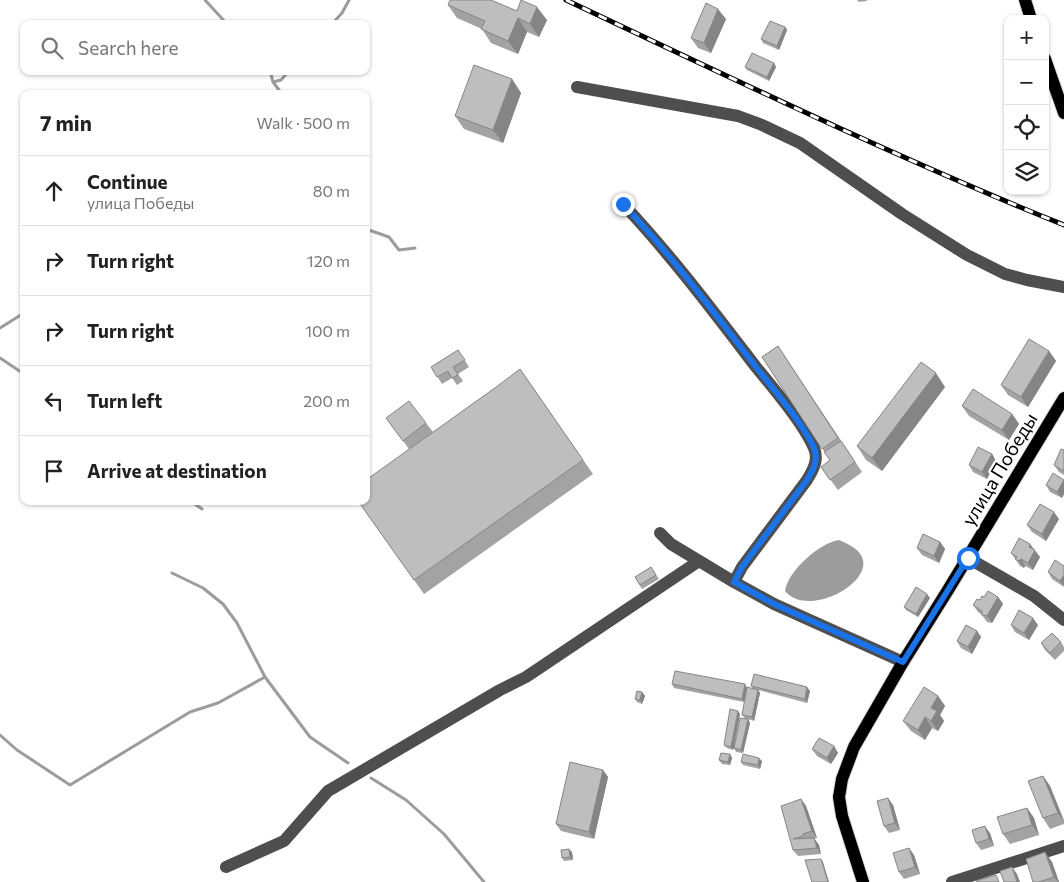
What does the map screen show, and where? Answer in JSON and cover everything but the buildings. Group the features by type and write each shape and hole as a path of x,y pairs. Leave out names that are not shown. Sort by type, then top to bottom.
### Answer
{"main road":[{"path":"1025,0 1030,15"},
{"path":"1045,60 1064,113"},
{"name":"улица Победы","path":"863,882 842,816 839,797 842,779 854,747 903,662 1064,399"}],"street":[{"path":"577,88 738,116 762,125 800,143 902,214 967,255 1005,274 1064,287"},
{"path":"623,204 704,298 780,398 814,449 816,458 814,468 807,480 742,567 734,582"},
{"path":"660,533 671,544 774,604 903,662"},
{"path":"968,558 1034,596 1064,620"},
{"path":"226,867 284,841 328,791 500,690 526,677 699,561"},
{"path":"952,882 1064,846"}],"shaded area":[{"path":"839,540 854,548 861,555 863,565 859,576 850,586 838,594 809,601 796,599 785,591 792,575 806,559 823,546"}],"waterway":[{"path":"205,0 223,20"},
{"path":"336,20 349,0"},
{"path":"271,75 273,82 279,90"},
{"path":"273,82 281,80 285,75"},
{"path":"370,230 389,237 399,250 415,248"},
{"path":"0,328 20,316"},
{"path":"0,358 20,371"},
{"path":"196,505 202,509"},
{"path":"172,573 203,588 223,604 237,623 265,677 310,737 348,763"},
{"path":"0,735 17,750 70,785 190,712 218,703 265,677"},
{"path":"371,778 406,800 444,834 484,882"}],"railway":[{"path":"566,0 752,88 938,172 1064,225"}],"route":[{"path":"623,204 698,292 775,391 800,425 814,449 816,458 814,468 807,480 736,575 734,582 774,604 903,662 968,558"}]}
